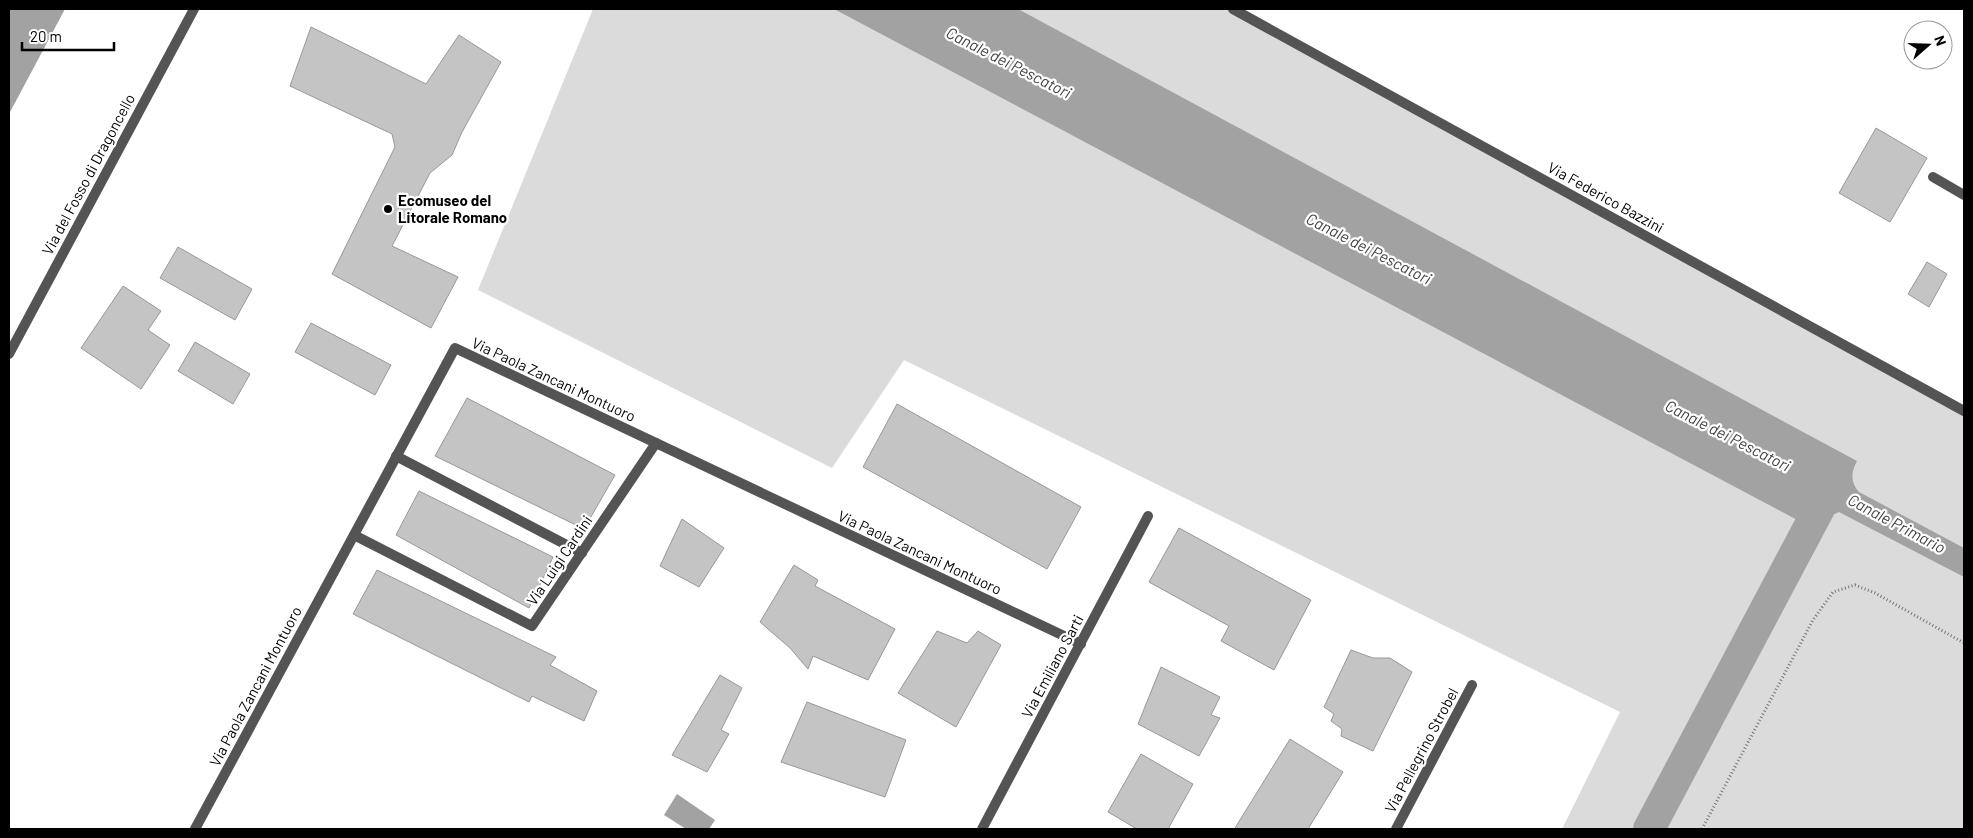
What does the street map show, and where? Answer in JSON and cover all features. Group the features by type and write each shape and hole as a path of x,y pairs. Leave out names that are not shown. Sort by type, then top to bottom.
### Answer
{"street":[{"name":"Via del Fosso di Dragoncello","path":"9,354 194,9"},
{"name":"Via Federico Bazzini","path":"1233,9 1964,411"},
{"path":"1933,177 1964,195"},
{"name":"Via Paola Zancani Montuoro","path":"195,829 455,348 1081,644"},
{"name":"Via Luigi Cardini","path":"354,535 532,626 656,444"},
{"path":"396,456 582,553"},
{"name":"Via Emiliano Sarti","path":"982,829 1148,516"},
{"name":"Via Pellegrino Strobel","path":"1396,829 1472,685"}],"path":[{"path":"1702,829 1813,620 1833,592 1855,584 1875,593 1964,643"}],"shaded area":[{"path":"593,9 1233,9 1964,411 1964,829 1562,829 1620,712 904,360 832,468 478,290"}],"water":[{"path":"9,9 65,9 9,114"},
{"path":"834,9 1018,9 1857,461 1852,477 1859,492 1964,548 1964,577 1839,512 1828,517 1820,532"},
{"path":"677,794 715,820 709,829 686,829 664,815"}],"building":[{"name":"Ecomuseo del Litorale Romano","path":"311,27 426,84 459,35 501,62 462,132 452,155 430,173 392,246 458,277 431,328 332,274 395,147 392,134 290,86"},
{"path":"1876,128 1927,158 1890,222 1839,193"},
{"path":"178,247 252,289 235,320 160,278"},
{"path":"1927,262 1947,274 1929,307 1908,294"},
{"path":"123,286 161,311 148,330 170,345 141,389 81,348"},
{"path":"311,323 391,365 375,395 295,352"},
{"path":"195,342 250,374 233,404 178,371"},
{"path":"467,398 615,475 584,529 435,456"},
{"path":"897,404 1081,507 1047,569 863,467"},
{"path":"419,491 553,557 529,608 396,535"},
{"path":"682,519 724,548 699,587 660,566"},
{"path":"1179,528 1311,600 1274,670 1221,641 1229,626 1149,582"},
{"path":"794,565 818,580 815,586 895,629 868,680 813,656 808,669 790,648 760,622"},
{"path":"377,570 556,657 550,665 597,691 584,721 532,696 529,702 353,614"},
{"path":"937,631 967,643 978,631 1001,645 956,727 898,693"},
{"path":"1351,650 1373,658 1390,658 1412,672 1373,751 1341,736 1342,729 1331,721 1334,714 1324,707"},
{"path":"1161,667 1220,697 1211,715 1220,718 1199,756 1138,724"},
{"path":"720,675 742,688 721,730 729,734 707,772 672,755"},
{"path":"807,702 906,740 885,797 781,762"},
{"path":"1290,739 1343,772 1308,829 1235,828"},
{"path":"1141,754 1193,784 1168,829 1137,829 1108,812"}],"waterway":[{"path":"1649,829 1830,488"}],"place":[{"name":"Ecomuseo del Litorale Romano","path":"388,209"}],"water label":[{"name":"Canale dei Pescatori","path":"1009,62"},
{"name":"Canale dei Pescatori","path":"1369,248"},
{"name":"Canale dei Pescatori","path":"1728,435"},
{"name":"Canale Primario","path":"1897,523"}]}
